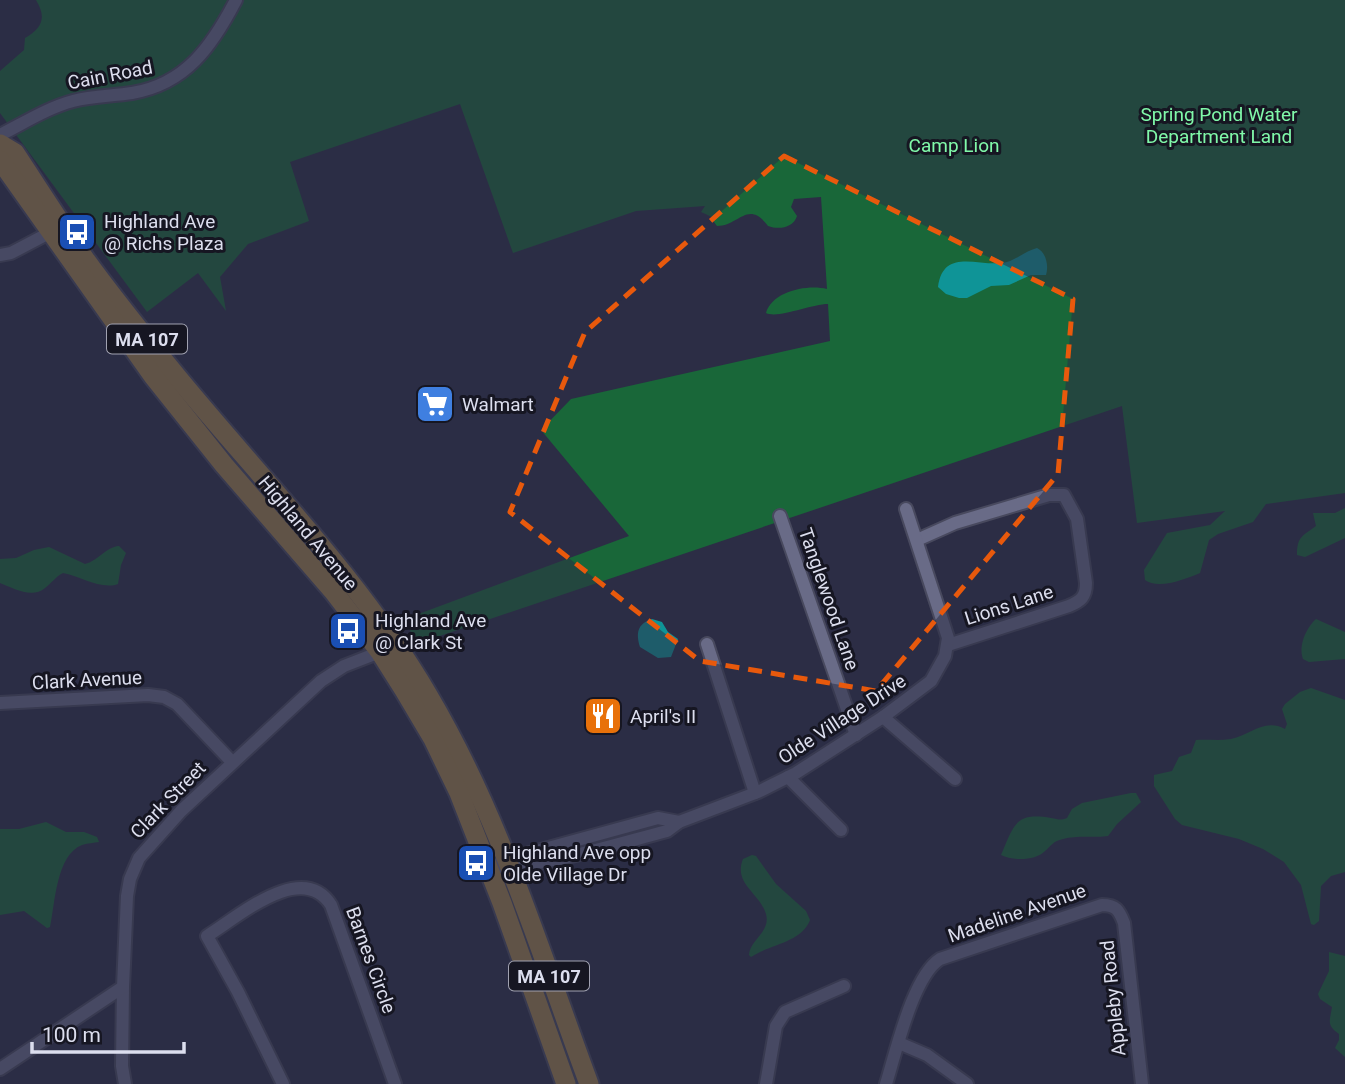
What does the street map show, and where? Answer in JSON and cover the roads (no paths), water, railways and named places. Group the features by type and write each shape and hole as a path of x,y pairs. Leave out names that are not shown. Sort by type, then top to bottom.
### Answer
{"main road":[{"name":"Highland Avenue","path":"0,144 15,153 85,259 167,364 383,626 428,694 463,757 510,862 531,928 589,1084"},
{"name":"Highland Avenue","path":"0,160 153,376 380,652 433,740 459,793 567,1084"}],"street":[{"name":"Cain Road","path":"0,135 70,102 144,90 168,82 195,61 222,25 236,0"},
{"path":"0,255 11,253 51,232"},
{"name":"Lions Lane","path":"916,540 956,523 1049,495 1064,495 1077,519 1086,583 1083,599 1069,606 948,645"},
{"path":"906,509 946,630 948,645"},
{"name":"Tanglewood Lane","path":"780,516 856,735"},
{"path":"707,644 755,793"},
{"name":"Olde Village Drive","path":"488,867 667,831 679,822 755,793 788,777 856,735 931,681 948,645"},
{"name":"Clark Street","path":"125,1084 122,1066 123,987 127,896 134,867 145,849 181,811 291,707 344,666 380,652"},
{"name":"Clark Avenue","path":"0,704 148,695 164,697 183,710 232,762"},
{"path":"883,717 955,779"},
{"path":"788,777 841,830"},
{"name":"Barnes Circle","path":"283,1084 255,1024 207,936 282,890 305,887 323,895 331,905 395,1084"},
{"name":"Madeline Avenue","path":"886,1084 922,979 932,964 1089,907 1111,905 1118,909"},
{"name":"Appleby Road","path":"1118,909 1124,923 1142,1084"},
{"path":"766,1084 776,1026 785,1012 844,986"},
{"path":"0,1069 123,987"},
{"path":"899,1043 927,1055 967,1084"}],"place":[{"name":"Highland Ave @ Richs Plaza","path":"77,232"},
{"name":"Walmart","path":"435,404"},
{"name":"Highland Ave @ Clark St","path":"348,631"},
{"name":"April's II","path":"603,716"},
{"name":"Highland Ave opp Olde Village Dr","path":"476,863"}],"park label":[{"name":"Spring Pond Water Department Land","path":"1219,125"},
{"name":"Camp Lion","path":"954,145"}]}
